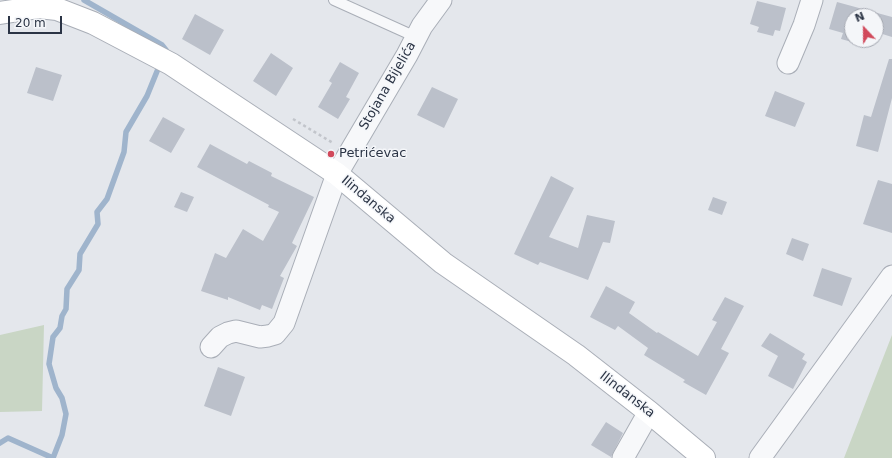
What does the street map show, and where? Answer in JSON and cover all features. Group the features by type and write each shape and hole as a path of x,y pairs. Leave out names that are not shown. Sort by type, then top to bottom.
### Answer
{"street":[{"name":"Stojana Bijelića","path":"211,347 220,337 228,333 236,331 260,337 268,336 275,334 284,323 337,174 416,37 441,0"},
{"path":"788,63 804,26 812,0"},
{"name":"Ilindanska","path":"0,13 39,7 57,9 93,23 171,64 337,174 443,263 576,355 649,412 704,458"},
{"path":"760,458 892,276"},
{"path":"623,458 649,412"}],"lane":[{"path":"334,0 416,37"}],"green space":[{"path":"44,325 42,411 0,412 0,335"},
{"path":"892,335 892,458 844,458"}],"building":[{"path":"757,1 786,8 780,31 775,30 773,36 757,32 759,27 750,24"},
{"path":"837,2 859,8 844,8 844,40 841,39 843,33 829,29"},
{"path":"195,14 224,30 210,55 182,39"},
{"path":"884,15 892,17 892,37 884,34"},
{"path":"271,53 293,68 276,96 253,81"},
{"path":"889,59 892,59 892,98 878,152 856,146 864,115 871,117"},
{"path":"340,62 359,73 346,97 350,99 338,119 318,107 332,83 329,81"},
{"path":"36,67 62,75 53,101 27,93"},
{"path":"432,87 458,99 444,128 417,115"},
{"path":"775,91 805,103 795,127 765,116"},
{"path":"163,117 185,129 171,153 149,141"},
{"path":"210,144 247,164 249,161 272,173 271,176 314,197 292,243 297,246 280,276 284,278 272,309 262,305 260,310 228,297 228,300 201,291 215,253 226,258 243,229 263,241 279,212 268,207 269,205 197,167"},
{"path":"551,176 574,188 549,237 578,248 587,215 615,221 610,243 603,242 588,280 540,262 538,265 514,254"},
{"path":"878,180 892,184 892,233 863,224"},
{"path":"181,192 194,197 187,212 174,207"},
{"path":"713,197 727,202 722,215 708,210"},
{"path":"792,238 809,244 803,261 786,254"},
{"path":"822,268 852,278 842,306 813,296"},
{"path":"606,286 635,302 629,313 657,333 658,332 698,356 717,322 712,320 725,297 744,306 721,349 729,353 706,395 683,382 685,380 644,355 648,348 618,326 615,330 590,317"},
{"path":"770,333 805,354 802,359 807,362 793,389 768,376 778,356 761,346"},
{"path":"218,367 245,377 231,416 204,406"},
{"path":"606,422 623,433 611,457 591,445"}],"waterway":[{"path":"84,0 162,45 166,50 164,55"},
{"path":"53,458 62,435 66,414 62,398 56,388 49,364 53,337 60,328 62,316 66,309 67,289 79,270 80,254 98,224 97,212 107,199 124,152 126,132 147,96 160,64"},
{"path":"0,443 8,438 53,458"}],"place":[{"name":"Petrićevac","path":"331,154"}]}
